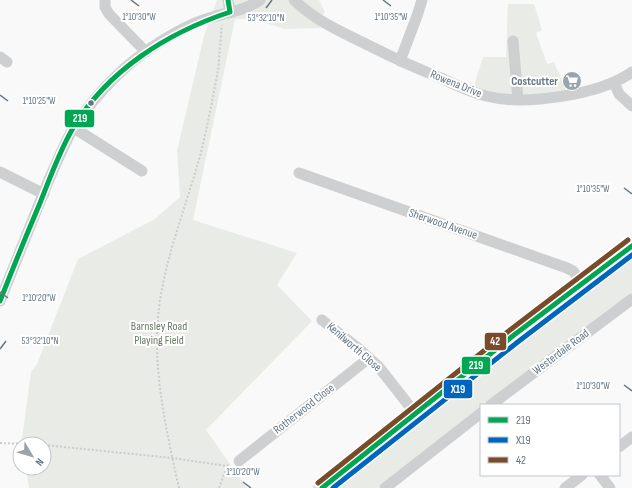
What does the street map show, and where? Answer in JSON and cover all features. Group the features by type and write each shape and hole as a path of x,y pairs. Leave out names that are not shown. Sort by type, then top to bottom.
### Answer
{"highway":[{"path":"322,488 415,413 632,246"}],"street":[{"path":"105,0 109,14 146,52"},
{"path":"226,13 228,0"},
{"path":"0,301 44,194 74,128 90,104 109,84 161,41 206,19 249,7 260,0"},
{"name":"Rowena Drive","path":"294,0 320,21 400,61 472,92 494,98 518,100 561,97 594,89 614,82 632,72"},
{"path":"400,61 422,0"},
{"path":"513,41 518,100"},
{"path":"614,82 619,94 632,106"},
{"path":"74,128 142,171"},
{"path":"0,172 44,194"},
{"name":"Sherwood Avenue","path":"299,174 567,268 573,271 582,283"},
{"name":"Westerdale Road","path":"492,404 632,299"},
{"name":"Kenilworth Close","path":"322,320 378,366 415,413"},
{"name":"Rotherwood Close","path":"239,461 369,358"},
{"path":"385,488 480,414"},
{"path":"620,446 632,437"},
{"path":"565,488 581,476"},
{"path":"601,476 610,488"}],"path":[{"path":"179,488 172,458 158,372 157,334 160,300 180,221 200,155 218,69 220,37 226,13"},
{"path":"0,443 12,443"},
{"path":"52,446 172,458 227,466 239,461"},
{"path":"218,488 227,466"}],"green space":[{"name":"Barnsley Road Playing Field","path":"217,0 319,0 325,12 318,19 326,24 320,28 285,29 253,19 235,19 193,220 297,253 277,285 312,321 206,430 247,488 29,488 27,476 52,476 52,436 22,436 31,372 37,364 78,259 155,219 180,197 177,151 204,36"},
{"path":"508,4 534,4 542,30 536,33 547,64 554,62 568,95 518,100 472,92 483,57 506,57"},
{"path":"632,256 632,293 485,404 480,404 480,409 378,488 334,488 538,326"}],"transit line":[{"name":"219","path":"0,301 59,156 73,128 87,107 103,88 121,71 141,56 184,31 230,12 228,0"},
{"name":"42","path":"318,483 510,330 628,240"},
{"name":"219","path":"322,488 514,335 632,246"},
{"name":"X19","path":"333,488 519,341 632,255"}],"place":[{"name":"Costcutter","path":"572,81"}]}
